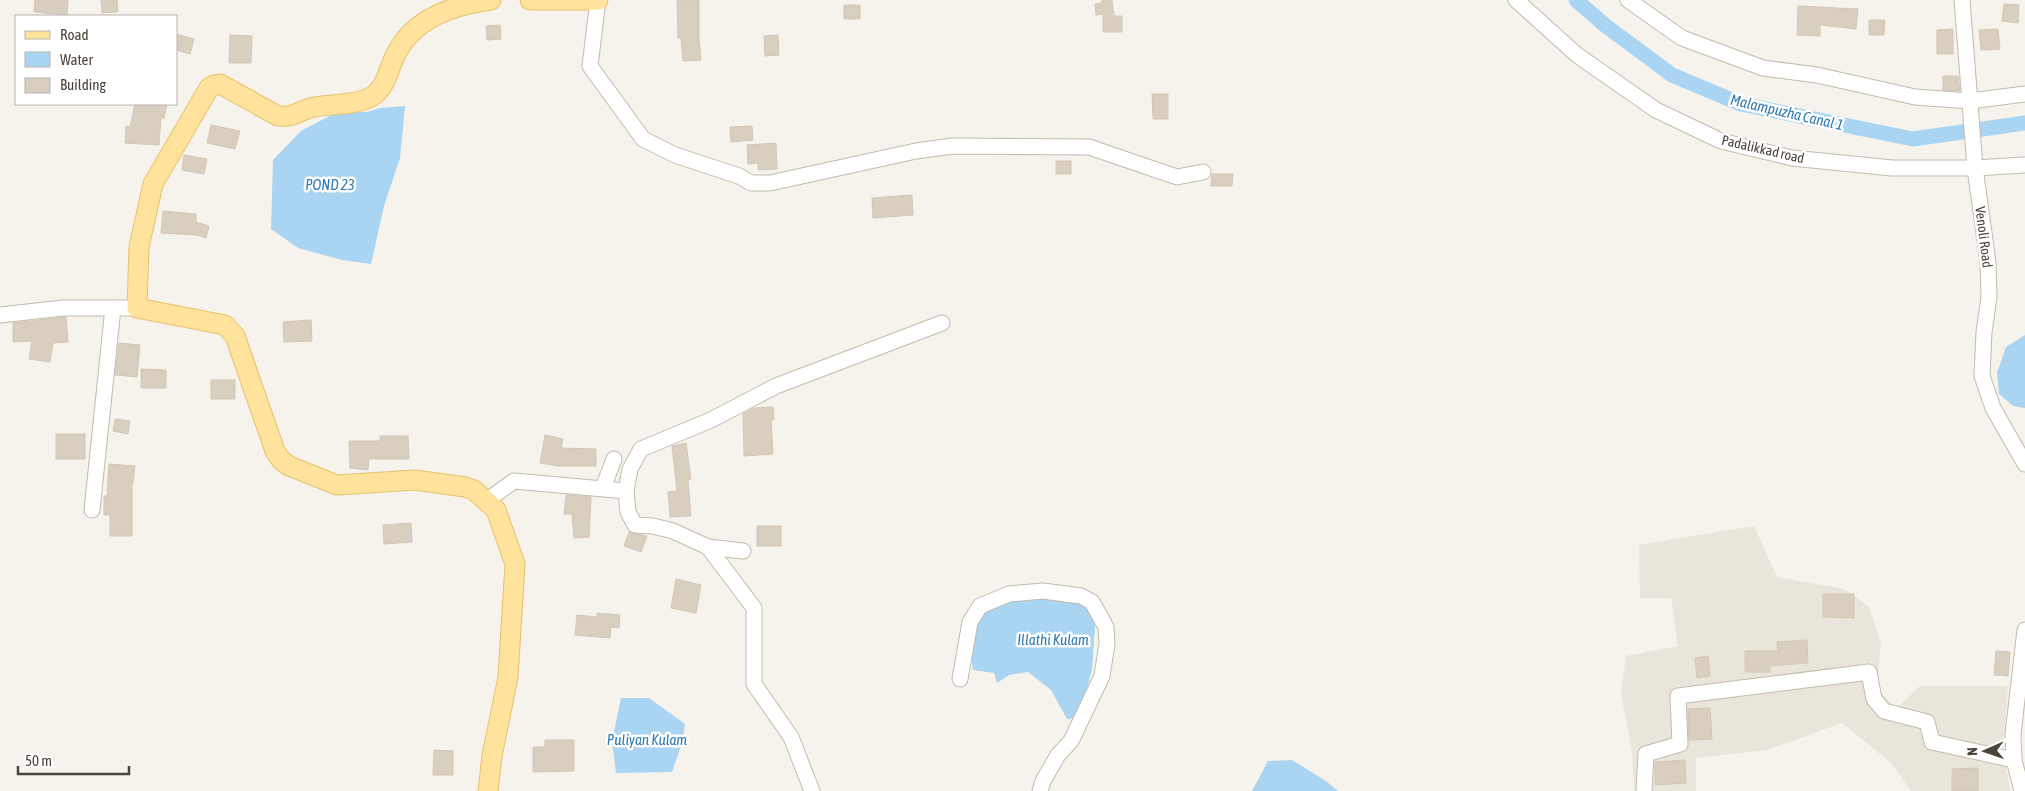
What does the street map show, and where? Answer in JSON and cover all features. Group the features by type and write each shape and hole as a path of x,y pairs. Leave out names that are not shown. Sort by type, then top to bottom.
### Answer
{"main road":[{"path":"488,791 492,756 508,677 515,564 496,510 474,490 415,480 337,485 289,466 281,460 275,451 235,336 225,326 137,308 139,247 153,184 209,88 214,84 226,86 278,116 287,117 312,107 370,97 380,90 395,56 408,37 423,23 440,12 458,6 491,0"},
{"path":"530,0 598,0"}],"street":[{"path":"598,0 590,66 643,139 674,155 739,176 751,183 770,183 916,151 952,146 1090,147 1177,177 1203,172"},
{"name":"Padalikkad road","path":"1516,0 1577,55 1656,110 1721,141 1792,158 1892,168 1974,163 2025,165"},
{"path":"1628,0 1682,38 1763,68 1817,75 1915,98 1970,102 2025,94"},
{"name":"Venoli Road","path":"1962,0 1974,163 1988,262 1989,297 1984,332 1982,376 1993,408 2025,464"},
{"path":"0,315 63,308 137,308"},
{"path":"92,510 113,308"},
{"path":"743,551 708,547 673,532 653,526 635,526 628,512 626,491 630,469 641,449 711,420 776,386 942,323"},
{"path":"603,488 614,460"},
{"path":"486,501 514,481 626,491"},
{"path":"708,547 754,608 754,684 791,737 812,791"},
{"path":"960,680 970,622 980,606 1009,594 1043,591 1081,596 1092,602 1106,628 1107,644 1102,676 1071,741 1058,755 1043,781 1040,791"},
{"path":"2022,791 2014,760 2013,734 2025,630"},
{"path":"1644,791 1646,754 1680,744 1678,696 1869,672 1874,699 1884,711 1927,722 1932,742 2014,760"}],"shaded area":[{"path":"1754,526 1777,577 1845,589 1869,607 1881,643 1877,688 1896,709 1920,686 2008,686 2003,748 2010,791 1911,791 1892,764 1842,723 1767,750 1696,758 1696,791 1634,791 1632,751 1621,694 1626,656 1678,646 1671,598 1640,598 1639,545"}],"water":[{"name":"POND 23","path":"405,106 400,158 384,206 371,264 342,260 298,248 271,229 273,160 301,131 337,112 367,112 380,108"},
{"path":"2025,335 2025,408 2013,406 1999,394 1997,373 2006,347"},
{"name":"Illathi Kulam","path":"1085,597 1095,626 1092,670 1079,718 1067,719 1051,690 1028,672 1009,675 997,683 994,673 973,670 972,647 981,609 1022,599"},
{"name":"Puliyan Kulam","path":"621,698 649,698 685,724 682,743 672,772 616,773 612,741"},
{"path":"1292,760 1326,781 1338,791 1252,791 1268,761"}],"building":[{"path":"35,0 68,0 67,15 34,12"},
{"path":"101,0 117,0 118,12 102,13"},
{"path":"677,0 699,0 701,60 683,61 681,38 678,38"},
{"path":"1102,0 1112,0 1114,16 1122,16 1122,32 1103,32 1103,14 1096,15 1095,4 1102,3"},
{"path":"2004,4 2019,5 2018,23 2002,21"},
{"path":"844,5 860,5 860,19 844,19"},
{"path":"1798,6 1858,9 1856,29 1820,25 1820,36 1797,35"},
{"path":"1869,20 1885,20 1884,35 1869,35"},
{"path":"500,25 501,39 487,40 486,26"},
{"path":"1953,29 1953,54 1937,54 1937,30"},
{"path":"1998,29 2000,49 1981,50 1979,30"},
{"path":"178,35 194,39 190,54 178,51"},
{"path":"230,35 252,36 251,63 229,63"},
{"path":"778,35 779,55 765,56 764,36"},
{"path":"1943,76 1958,76 1960,91 1943,90"},
{"path":"1152,94 1168,94 1168,119 1153,119"},
{"path":"135,105 167,105 164,118 161,118 159,145 125,143 126,126 130,127"},
{"path":"211,125 240,131 235,149 207,143"},
{"path":"752,126 753,140 731,142 730,127"},
{"path":"776,143 777,169 758,170 758,163 748,164 747,145"},
{"path":"184,155 207,159 204,174 182,170"},
{"path":"1056,161 1071,161 1071,174 1056,174"},
{"path":"1212,174 1233,174 1232,186 1211,186"},
{"path":"912,195 913,215 873,218 872,198"},
{"path":"163,211 196,214 196,222 209,226 206,238 197,235 161,233"},
{"path":"66,317 68,342 53,343 50,362 29,359 32,341 13,342 13,323"},
{"path":"311,320 312,341 284,342 283,322"},
{"path":"119,343 140,345 137,377 115,375"},
{"path":"141,369 166,370 166,388 141,388"},
{"path":"211,380 235,380 235,399 211,399"},
{"path":"773,407 774,420 771,420 773,454 744,456 743,414 754,408"},
{"path":"115,419 130,421 128,434 113,431"},
{"path":"56,434 85,434 85,459 56,459"},
{"path":"545,435 563,439 561,448 596,449 596,466 558,466 540,463"},
{"path":"380,436 408,436 409,459 369,459 368,470 350,468 349,441 380,441"},
{"path":"686,443 691,479 688,480 691,516 670,517 668,492 677,491 672,446"},
{"path":"109,464 135,466 132,483 132,536 110,536 110,515 104,515 104,496 107,496"},
{"path":"566,495 591,497 589,537 574,538 572,514 564,514"},
{"path":"411,523 412,542 384,544 383,525"},
{"path":"757,526 781,526 781,546 757,546"},
{"path":"629,532 647,536 641,552 624,546"},
{"path":"676,579 701,585 696,613 671,608"},
{"path":"1823,594 1854,594 1854,618 1823,617"},
{"path":"597,613 620,615 619,628 611,627 610,638 575,635 577,615 597,617"},
{"path":"1807,640 1808,663 1770,666 1770,672 1745,672 1745,651 1778,651 1777,642"},
{"path":"1996,651 2010,652 2008,676 1994,675"},
{"path":"1708,656 1710,676 1697,678 1695,658"},
{"path":"1710,708 1712,739 1689,740 1688,709"},
{"path":"545,740 574,740 574,771 533,772 533,747 545,747"},
{"path":"434,750 453,751 453,775 433,775"},
{"path":"1685,760 1686,783 1655,785 1655,762"},
{"path":"1978,768 1978,791 1952,791 1952,769"}],"waterway":[{"name":"Malampuzha Canal 1","path":"1576,0 1606,26 1672,75 1741,104 1913,139 2025,123"}]}
